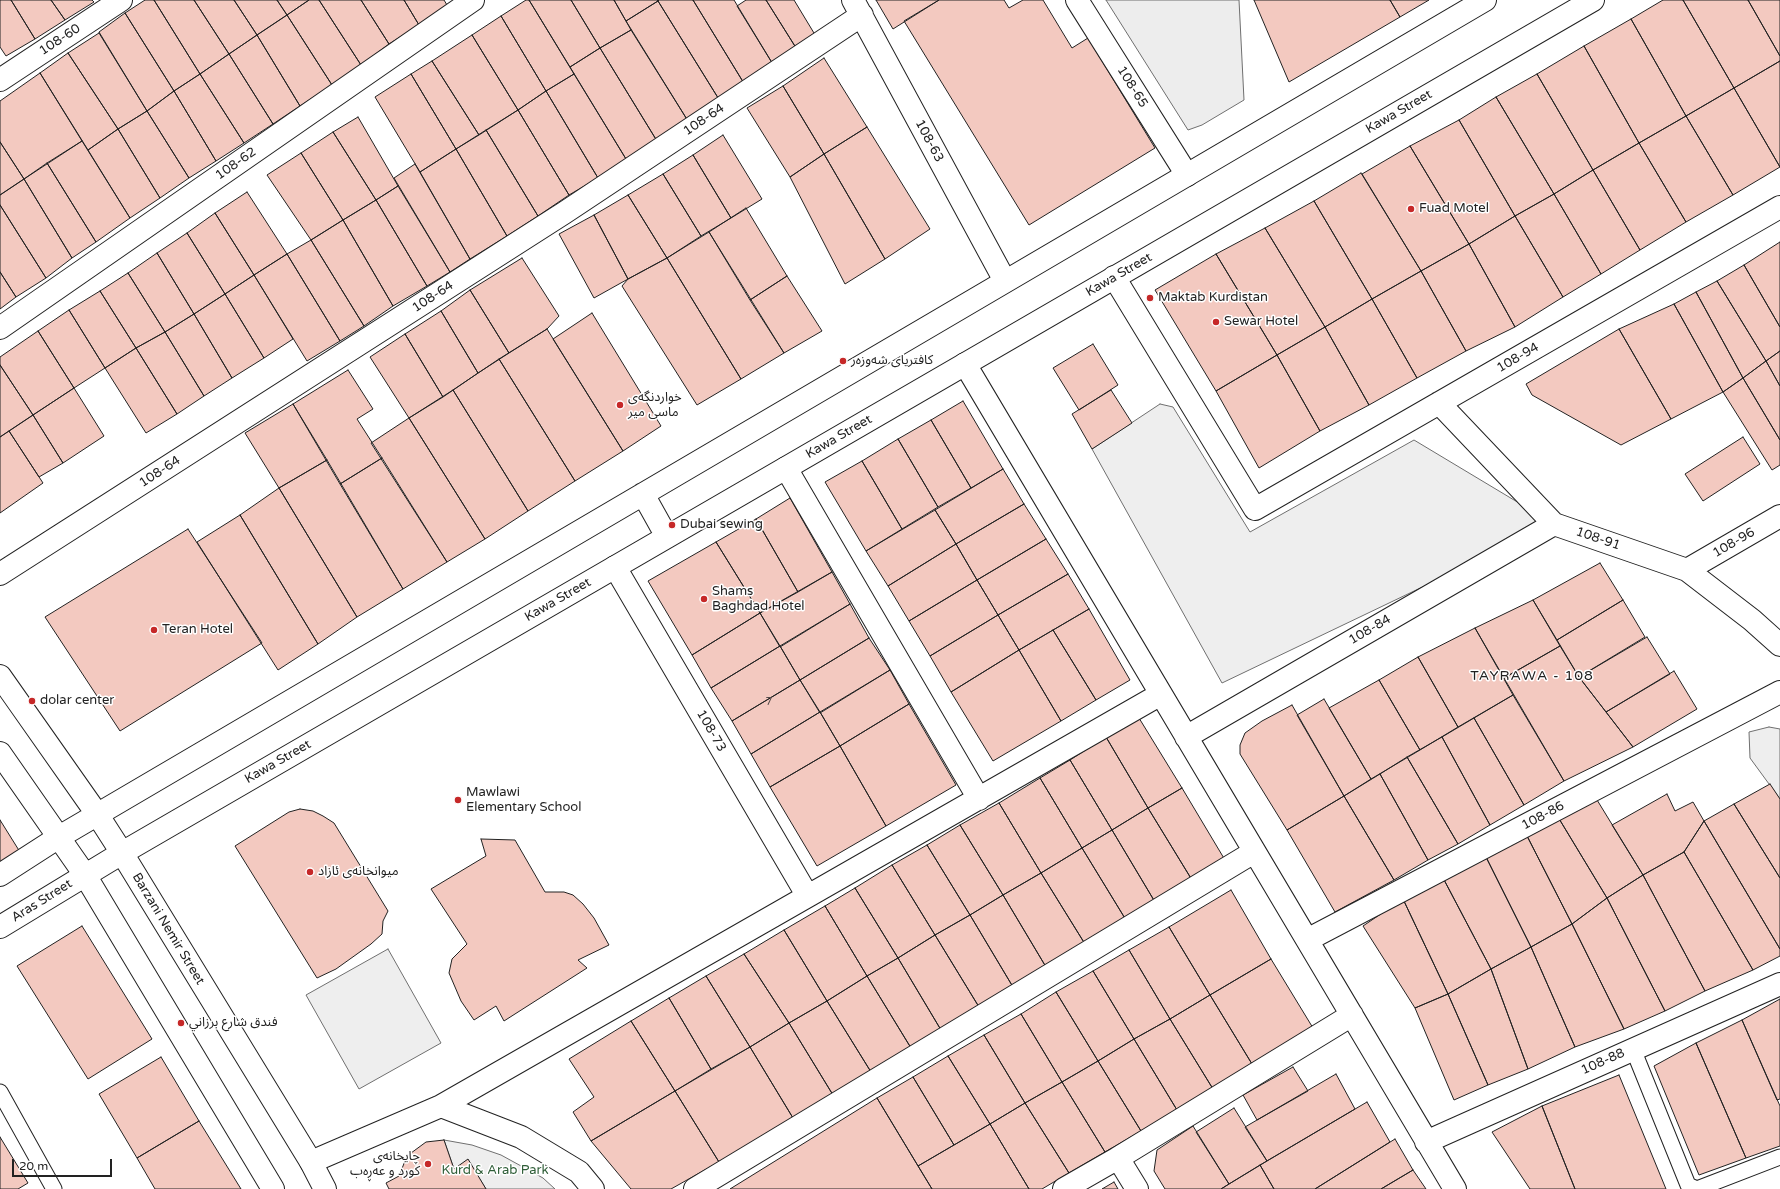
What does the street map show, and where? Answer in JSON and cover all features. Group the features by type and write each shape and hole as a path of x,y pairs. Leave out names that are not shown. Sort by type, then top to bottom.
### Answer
{"street":[{"name":"108-60","path":"0,80 121,0"},
{"name":"108-62","path":"0,328 473,0"},
{"name":"108-65","path":"1078,0 1187,175"},
{"path":"0,875 97,814 1485,0"},
{"name":"Kawa Street","path":"85,874 1593,0"},
{"name":"108-63","path":"858,8 1005,281"},
{"name":"108-64","path":"0,574 564,213 858,8"},
{"name":"108-94","path":"1114,277 1255,509 1780,207"},
{"path":"965,364 1455,1189"},
{"name":"108-91","path":"1439,403 1554,524 1687,570 1752,620 1780,645"},
{"path":"786,468 979,799"},
{"path":"642,494 666,537"},
{"name":"108-96","path":"1687,570 1780,516"},
{"name":"108-84","path":"1186,737 1554,524"},
{"name":"108-73","path":"615,567 807,895"},
{"name":"Barzani Nemir Street","path":"0,676 97,814 122,853 311,1162 325,1189"},
{"name":"108-86","path":"1307,940 1780,692"},
{"path":"311,1162 441,1106 807,895 979,799 1161,694"},
{"path":"0,753 85,874 273,1189"},
{"path":"696,1189 1254,852"},
{"name":"Aras Street","path":"0,927 85,874"},
{"name":"108-88","path":"1426,1142 1780,984"},
{"path":"1064,1189 1118,1158 1352,1015"},
{"path":"441,1106 521,1137 579,1172 593,1189"},
{"path":"1118,1158 1136,1189"}],"lane":[{"path":"1632,1049 1688,1185 1697,1189 1780,1157"},
{"path":"0,1092 54,1189"}],"green space":[{"path":"1160,404 1173,407 1250,532 1414,440 1554,524 1222,683 1092,449"},
{"path":"1769,727 1780,729 1780,799 1750,758 1749,732"},
{"path":"388,949 441,1043 359,1089 306,995"},
{"name":"Kurd & Arab Park","path":"444,1140 472,1145 501,1155 543,1178 555,1189 486,1189 468,1160 454,1169"}],"shaded area":[{"path":"1106,0 1239,0 1244,100 1202,125 1188,130"}],"building":[{"path":"0,0 11,0 35,39 6,56 0,47"},
{"path":"11,0 51,0 65,20 35,39"},
{"path":"51,0 92,0 94,2 65,20"},
{"path":"145,0 154,0 200,74 174,91 125,13"},
{"path":"154,0 194,0 229,54 200,74"},
{"path":"194,0 234,0 257,35 229,54"},
{"path":"234,0 277,0 287,15 257,35"},
{"path":"277,0 309,0 287,15"},
{"path":"309,0 319,0 361,65 332,85 287,15"},
{"path":"319,0 361,0 389,44 361,65"},
{"path":"361,0 404,0 419,25 389,44"},
{"path":"404,0 444,0 447,5 419,25"},
{"path":"526,0 529,0 574,74 546,91 501,16"},
{"path":"529,0 571,0 600,48 570,67"},
{"path":"571,0 614,0 631,30 600,48"},
{"path":"614,0 657,0 658,1 626,21"},
{"path":"693,0 745,85 720,101 658,1"},
{"path":"693,0 734,0 774,66 745,85"},
{"path":"746,0 766,0 798,51 774,66 737,6"},
{"path":"766,0 794,0 817,38 798,51"},
{"path":"876,0 939,0 893,29"},
{"path":"939,0 1004,0 1009,8 1023,0 1043,0 1072,48 1088,38 1155,148 1029,225 904,21"},
{"path":"1254,0 1390,0 1400,17 1289,82"},
{"path":"1390,0 1429,0 1400,17"},
{"path":"1663,0 1683,0 1734,88 1686,116 1631,19"},
{"path":"1683,0 1748,0 1780,56 1780,61 1734,88"},
{"path":"1748,0 1780,0 1780,56"},
{"path":"658,1 720,101 688,121 626,21"},
{"path":"125,13 174,91 147,111 99,32"},
{"path":"287,15 332,85 300,106 257,35"},
{"path":"501,16 546,91 518,110 472,35"},
{"path":"1631,19 1686,116 1639,143 1584,46"},
{"path":"631,30 688,121 657,141 600,48"},
{"path":"99,33 147,111 118,129 68,53"},
{"path":"257,35 300,106 273,124 229,54"},
{"path":"472,35 518,110 479,135 432,61"},
{"path":"1584,46 1639,143 1593,170 1537,74"},
{"path":"600,48 657,141 626,159 570,67"},
{"path":"68,53 118,129 88,150 40,73"},
{"path":"229,54 273,124 244,143 200,74"},
{"path":"824,58 867,127 824,154 783,86"},
{"path":"432,61 479,135 456,149 411,74"},
{"path":"1780,61 1780,167 1734,88"},
{"path":"40,73 82,141 24,179 0,142 0,101"},
{"path":"200,74 244,143 216,161 174,91"},
{"path":"411,74 456,149 420,172 375,97"},
{"path":"574,74 626,159 598,178 546,91"},
{"path":"1537,74 1593,170 1554,194 1496,97"},
{"path":"783,86 824,154 790,177 747,108"},
{"path":"1734,88 1780,167 1733,195 1686,116"},
{"path":"174,91 216,161 189,178 147,111"},
{"path":"546,91 598,178 569,195 518,110"},
{"path":"1496,97 1554,194 1515,216 1459,120"},
{"path":"518,110 569,195 538,216 486,130"},
{"path":"147,111 189,178 160,198 118,129"},
{"path":"1686,116 1733,195 1686,222 1639,143"},
{"path":"358,117 398,186 376,200 333,132"},
{"path":"1459,120 1515,216 1469,244 1410,146"},
{"path":"867,127 930,229 885,259 824,154"},
{"path":"118,129 160,198 130,218 88,150"},
{"path":"486,130 538,216 507,236 456,149"},
{"path":"333,132 376,200 343,220 301,153"},
{"path":"723,135 762,199 731,218 693,155"},
{"path":"82,141 130,218 96,242 47,163"},
{"path":"0,142 24,179 0,195"},
{"path":"1639,143 1686,222 1640,250 1593,170"},
{"path":"1410,146 1469,244 1421,271 1362,174"},
{"path":"456,149 507,236 470,259 420,172"},
{"path":"301,153 343,220 311,240 267,175"},
{"path":"824,154 885,259 845,284 790,177"},
{"path":"693,155 731,218 701,236 663,174"},
{"path":"47,163 96,242 72,258 24,179"},
{"path":"415,164 470,259 450,272 394,178"},
{"path":"1593,170 1640,250 1601,274 1554,194"},
{"path":"1361,173 1421,271 1372,299 1314,201"},
{"path":"663,174 701,236 667,258 628,195"},
{"path":"24,179 72,258 46,278 0,205 0,195"},
{"path":"398,186 450,272 427,286 376,200"},
{"path":"247,192 287,254 254,275 215,213"},
{"path":"1554,194 1601,274 1563,297 1515,216"},
{"path":"628,195 667,258 628,279 594,215"},
{"path":"376,200 427,286 393,306 343,220"},
{"path":"1314,201 1372,299 1325,327 1265,228"},
{"path":"0,205 46,278 16,297 0,272"},
{"path":"746,208 787,276 750,300 709,232"},
{"path":"215,213 254,275 225,294 187,233"},
{"path":"594,215 628,279 594,298 559,234"},
{"path":"1515,216 1563,297 1515,327 1469,244"},
{"path":"343,220 393,306 364,326 311,240"},
{"path":"1265,228 1325,327 1277,355 1216,254"},
{"path":"709,232 784,353 741,379 667,258"},
{"path":"187,233 225,294 194,314 157,253"},
{"path":"311,240 364,326 340,341 287,254"},
{"path":"1780,242 1780,327 1744,265"},
{"path":"1469,244 1515,327 1466,351 1421,271"},
{"path":"157,253 194,314 165,332 128,273"},
{"path":"287,254 340,341 307,361 254,275"},
{"name":"Sewar Hotel","path":"1216,254 1277,355 1216,391 1155,290"},
{"path":"522,258 559,316 547,329 509,353 470,290"},
{"path":"667,258 741,379 697,405 622,286 628,279"},
{"path":"1744,265 1780,327 1780,351 1766,361 1717,281"},
{"path":"1421,271 1466,351 1417,378 1372,299"},
{"path":"0,272 16,297 0,309"},
{"path":"128,273 165,332 136,348 100,291"},
{"path":"254,275 293,339 264,358 225,294"},
{"path":"787,276 822,331 784,353 750,300"},
{"path":"1717,281 1766,361 1743,378 1696,292"},
{"path":"470,290 509,353 478,373 441,311"},
{"path":"100,291 136,348 105,368 69,310"},
{"path":"1696,292 1743,378 1723,392 1674,304"},
{"path":"225,294 264,358 232,378 194,314"},
{"path":"1372,299 1417,378 1369,405 1325,327"},
{"path":"1674,304 1723,392 1671,419 1619,329"},
{"path":"69,310 105,368 74,388 38,331"},
{"path":"441,311 478,373 443,397 405,334"},
{"path":"592,313 661,426 623,451 553,339"},
{"path":"194,314 232,378 204,396 165,332"},
{"path":"1325,327 1369,405 1320,431 1277,355"},
{"path":"547,329 623,451 575,481 499,359"},
{"path":"1619,329 1671,419 1621,445 1532,395 1526,384"},
{"path":"38,331 74,388 33,415 0,365 0,357"},
{"path":"165,332 204,396 177,414 136,348"},
{"path":"405,334 443,397 409,418 370,357"},
{"path":"1093,344 1118,385 1079,410 1053,368"},
{"path":"136,348 177,414 146,433 105,368"},
{"path":"1780,351 1780,386 1766,361"},
{"path":"1277,355 1320,431 1259,468 1216,391"},
{"path":"499,359 575,481 528,511 453,390"},
{"path":"1766,361 1780,386 1780,440 1743,378"},
{"path":"0,365 33,415 0,437"},
{"path":"348,370 373,409 357,419 382,458 340,484 293,404"},
{"path":"1743,378 1780,440 1780,465 1772,470 1723,392"},
{"path":"74,388 104,436 63,463 33,415"},
{"path":"453,390 528,511 485,539 409,418"},
{"path":"1111,390 1132,423 1092,449 1072,414"},
{"path":"963,401 1003,469 971,488 931,420"},
{"path":"293,404 327,460 279,488 245,433"},
{"path":"33,415 63,463 39,477 9,431"},
{"path":"409,418 485,539 447,562 371,443"},
{"path":"931,420 971,488 938,507 898,439"},
{"path":"9,431 43,483 0,513 0,437"},
{"path":"1743,437 1760,464 1703,501 1685,474"},
{"path":"898,439 938,507 902,529 862,461"},
{"path":"382,458 447,562 403,589 340,484"},
{"path":"327,460 403,589 357,617 279,488"},
{"path":"862,461 902,529 866,551 825,482"},
{"path":"1003,469 1024,504 956,544 935,510"},
{"path":"279,488 357,617 318,644 240,515"},
{"path":"790,498 832,572 798,592 756,519"},
{"path":"1024,504 1046,539 977,580 956,544"},
{"path":"935,510 956,544 888,586 866,551"},
{"path":"240,515 318,644 278,670 197,542"},
{"path":"756,519 798,592 760,613 716,542"},
{"name":"Teran Hotel","path":"188,529 262,643 120,731 45,617"},
{"path":"1046,539 1068,574 998,615 977,580"},
{"path":"716,542 760,613 692,655 648,581"},
{"path":"956,544 977,580 909,621 888,586"},
{"path":"1600,563 1623,600 1557,640 1533,600"},
{"path":"832,572 850,604 780,647 760,613"},
{"path":"1068,574 1089,609 1019,650 998,615"},
{"path":"977,580 998,615 930,656 909,621"},
{"path":"1533,600 1560,646 1504,678 1475,628"},
{"path":"1623,600 1645,637 1579,677 1557,640"},
{"path":"850,604 869,638 800,680 780,646"},
{"path":"1089,609 1130,680 1096,700 1053,630"},
{"path":"760,613 780,646 711,688 692,655"},
{"path":"998,615 1019,650 951,692 930,656"},
{"path":"1475,628 1513,695 1458,727 1418,657"},
{"path":"1053,630 1096,700 1061,721 1019,650"},
{"path":"1647,637 1670,674 1606,712 1579,677"},
{"path":"869,638 890,670 820,713 800,680"},
{"path":"780,646 800,680 732,721 711,688"},
{"path":"1560,646 1579,677 1633,747 1564,781 1504,678"},
{"path":"1019,650 1061,721 993,761 951,692"},
{"path":"1418,657 1458,727 1420,750 1379,680"},
{"path":"890,670 909,704 840,746 820,712"},
{"path":"1674,671 1697,709 1633,747 1606,712"},
{"path":"800,680 820,712 751,754 732,721"},
{"path":"1379,680 1420,750 1371,779 1329,708"},
{"path":"1513,695 1564,781 1524,805 1474,718"},
{"path":"1324,699 1371,779 1344,796 1297,715"},
{"path":"909,704 956,785 886,826 840,746"},
{"path":"1292,705 1344,796 1287,830 1240,754 1240,745 1245,733 1262,721"},
{"path":"820,712 840,746 770,787 751,754"},
{"path":"1139,718 1182,788 1148,808 1106,737"},
{"path":"1474,718 1524,805 1490,825 1442,737"},
{"path":"1106,737 1148,808 1112,830 1070,760"},
{"path":"1442,737 1490,825 1458,844 1407,757"},
{"path":"840,746 886,826 817,866 770,787"},
{"path":"1407,757 1458,844 1428,860 1380,774"},
{"path":"1070,760 1112,830 1082,848 1040,778"},
{"path":"1380,774 1428,860 1394,880 1344,796"},
{"path":"1040,778 1082,848 1041,873 999,803"},
{"path":"1770,784 1780,799 1780,878 1734,804"},
{"path":"1182,788 1225,860 1192,880 1148,808"},
{"path":"1667,794 1675,811 1693,802 1704,821 1684,852 1643,875 1612,825"},
{"path":"1594,795 1643,875 1607,898 1558,817"},
{"path":"1344,796 1394,880 1335,912 1287,830"},
{"path":"999,803 1041,873 1003,895 960,825"},
{"path":"1734,804 1780,878 1780,949 1704,821"},
{"path":"1148,808 1192,880 1155,902 1112,830"},
{"path":"300,809 313,811 334,823 388,911 383,921 382,934 371,944 336,969 317,978 235,846 289,812"},
{"path":"1558,817 1607,898 1572,924 1525,832"},
{"path":"0,820 20,852 0,864"},
{"path":"1704,821 1780,949 1780,956 1753,970 1684,852"},
{"path":"960,825 1003,895 970,915 927,845"},
{"path":"1112,830 1155,902 1126,920 1082,848"},
{"path":"1525,832 1572,924 1531,947 1484,853"},
{"path":"481,839 515,840 545,892 564,892 573,895 583,904 594,918 609,945 578,960 587,968 504,1021 496,1006 474,1020 461,1001 449,973 452,959 467,944 431,889 486,856"},
{"path":"927,845 970,915 935,935 892,865"},
{"path":"1082,848 1126,920 1085,944 1041,873"},
{"path":"1684,852 1753,970 1705,991 1643,875"},
{"path":"1484,853 1531,947 1491,969 1442,876"},
{"path":"892,865 935,935 898,958 855,888"},
{"path":"1041,873 1085,944 1046,967 1003,895"},
{"path":"1643,875 1705,991 1665,1011 1607,898"},
{"path":"1442,876 1491,969 1448,994 1403,899"},
{"path":"855,888 898,958 867,976 825,906"},
{"path":"1231,890 1271,959 1210,995 1169,927"},
{"path":"1003,895 1046,967 1013,987 970,915"},
{"path":"1607,898 1665,1011 1624,1029 1572,924"},
{"path":"1403,899 1448,994 1415,1008 1363,926"},
{"path":"825,906 867,976 827,1001 784,930"},
{"path":"970,915 1013,987 979,1007 935,935"},
{"path":"1572,924 1624,1029 1575,1047 1531,947"},
{"path":"82,926 152,1039 88,1079 17,966"},
{"path":"1169,927 1210,995 1170,1019 1129,950"},
{"path":"784,930 827,1001 789,1023 744,954"},
{"path":"935,935 979,1007 941,1030 898,958"},
{"path":"1531,947 1575,1047 1528,1069 1491,969"},
{"path":"1129,950 1170,1019 1134,1039 1093,971"},
{"path":"744,954 789,1023 750,1047 706,976"},
{"path":"898,958 941,1030 911,1048 867,976"},
{"path":"1271,959 1313,1028 1252,1064 1210,995"},
{"path":"1491,969 1528,1069 1488,1085 1448,994"},
{"path":"1093,971 1134,1039 1098,1061 1056,992"},
{"path":"706,976 750,1047 711,1069 669,998"},
{"path":"867,976 911,1048 871,1072 827,1001"},
{"path":"1056,992 1098,1061 1062,1082 1021,1014"},
{"path":"1448,994 1488,1085 1454,1100 1415,1008"},
{"path":"1210,995 1252,1064 1213,1089 1170,1019"},
{"path":"669,998 711,1069 675,1091 631,1021"},
{"path":"1780,999 1780,1099 1777,1100 1742,1020"},
{"path":"827,1001 871,1072 833,1095 789,1023"},
{"path":"1021,1014 1062,1082 1025,1103 984,1035"},
{"path":"1170,1019 1213,1089 1177,1110 1134,1039"},
{"path":"1742,1020 1780,1106 1780,1146 1746,1158 1696,1043"},
{"path":"631,1021 675,1091 591,1141 573,1112 594,1097 569,1059"},
{"path":"789,1023 833,1095 793,1118 750,1047"},
{"path":"984,1035 1025,1103 990,1124 948,1056"},
{"path":"1134,1039 1177,1110 1141,1131 1098,1061"},
{"path":"1696,1043 1746,1158 1699,1175 1654,1066"},
{"path":"750,1047 793,1118 719,1162 675,1091"},
{"path":"948,1056 990,1124 954,1145 913,1077"},
{"path":"161,1057 199,1121 137,1158 99,1094"},
{"path":"1098,1061 1141,1131 1105,1152 1062,1082"},
{"path":"1293,1067 1308,1091 1257,1120 1243,1095"},
{"path":"1336,1074 1355,1109 1267,1161 1245,1127"},
{"path":"1619,1075 1666,1189 1575,1189 1542,1106"},
{"path":"913,1077 954,1145 918,1166 877,1098"},
{"path":"1062,1082 1105,1152 1069,1173 1025,1103"},
{"path":"675,1091 719,1162 671,1189 631,1189 591,1141"},
{"path":"877,1098 932,1189 730,1189"},
{"path":"1367,1102 1390,1142 1315,1189 1274,1189 1260,1165"},
{"path":"1025,1103 1069,1173 1042,1189 1029,1189 990,1124"},
{"path":"1542,1106 1575,1189 1530,1189 1492,1132"},
{"path":"1234,1108 1267,1161 1229,1184 1196,1132"},
{"path":"199,1121 241,1189 155,1189 137,1158"},
{"path":"990,1124 1029,1189 932,1189 918,1166"},
{"path":"1193,1126 1229,1184 1221,1189 1165,1189 1154,1171 1157,1150"},
{"path":"0,1137 28,1183 18,1189 0,1189"},
{"path":"1395,1139 1413,1170 1381,1189 1315,1189"},
{"name":"چایخانەی کورد و عەڕەب","path":"444,1140 454,1169 468,1159 486,1189 389,1189 386,1183 399,1176 407,1156 426,1142"},
{"path":"1260,1165 1274,1189 1221,1189 1229,1184"},
{"path":"1413,1170 1426,1189 1381,1189"},
{"path":"1114,1182 1118,1189 1102,1189"}],"place":[{"name":"Fuad Motel","path":"1411,209"},
{"name":"Maktab Kurdistan","path":"1150,298"},
{"name":"Sewar Hotel","path":"1216,322"},
{"name":"کافتریای شەوزەر","path":"843,361"},
{"name":"خواردنگەی ماسی میر","path":"620,405"},
{"name":"Dubai sewing","path":"672,525"},
{"name":"Shams Baghdad Hotel","path":"704,599"},
{"name":"Teran Hotel","path":"154,630"},
{"name":"dolar center","path":"32,701"},
{"name":"Mawlawi Elementary School","path":"458,800"},
{"name":"میوانخانەی ئازاد","path":"310,872"},
{"name":"فندق شارع برزاني","path":"181,1023"},
{"name":"چایخانەی کورد و عەڕەب","path":"428,1164"}],"district":[{"name":"TAYRAWA - 108","path":"1532,676"}]}
